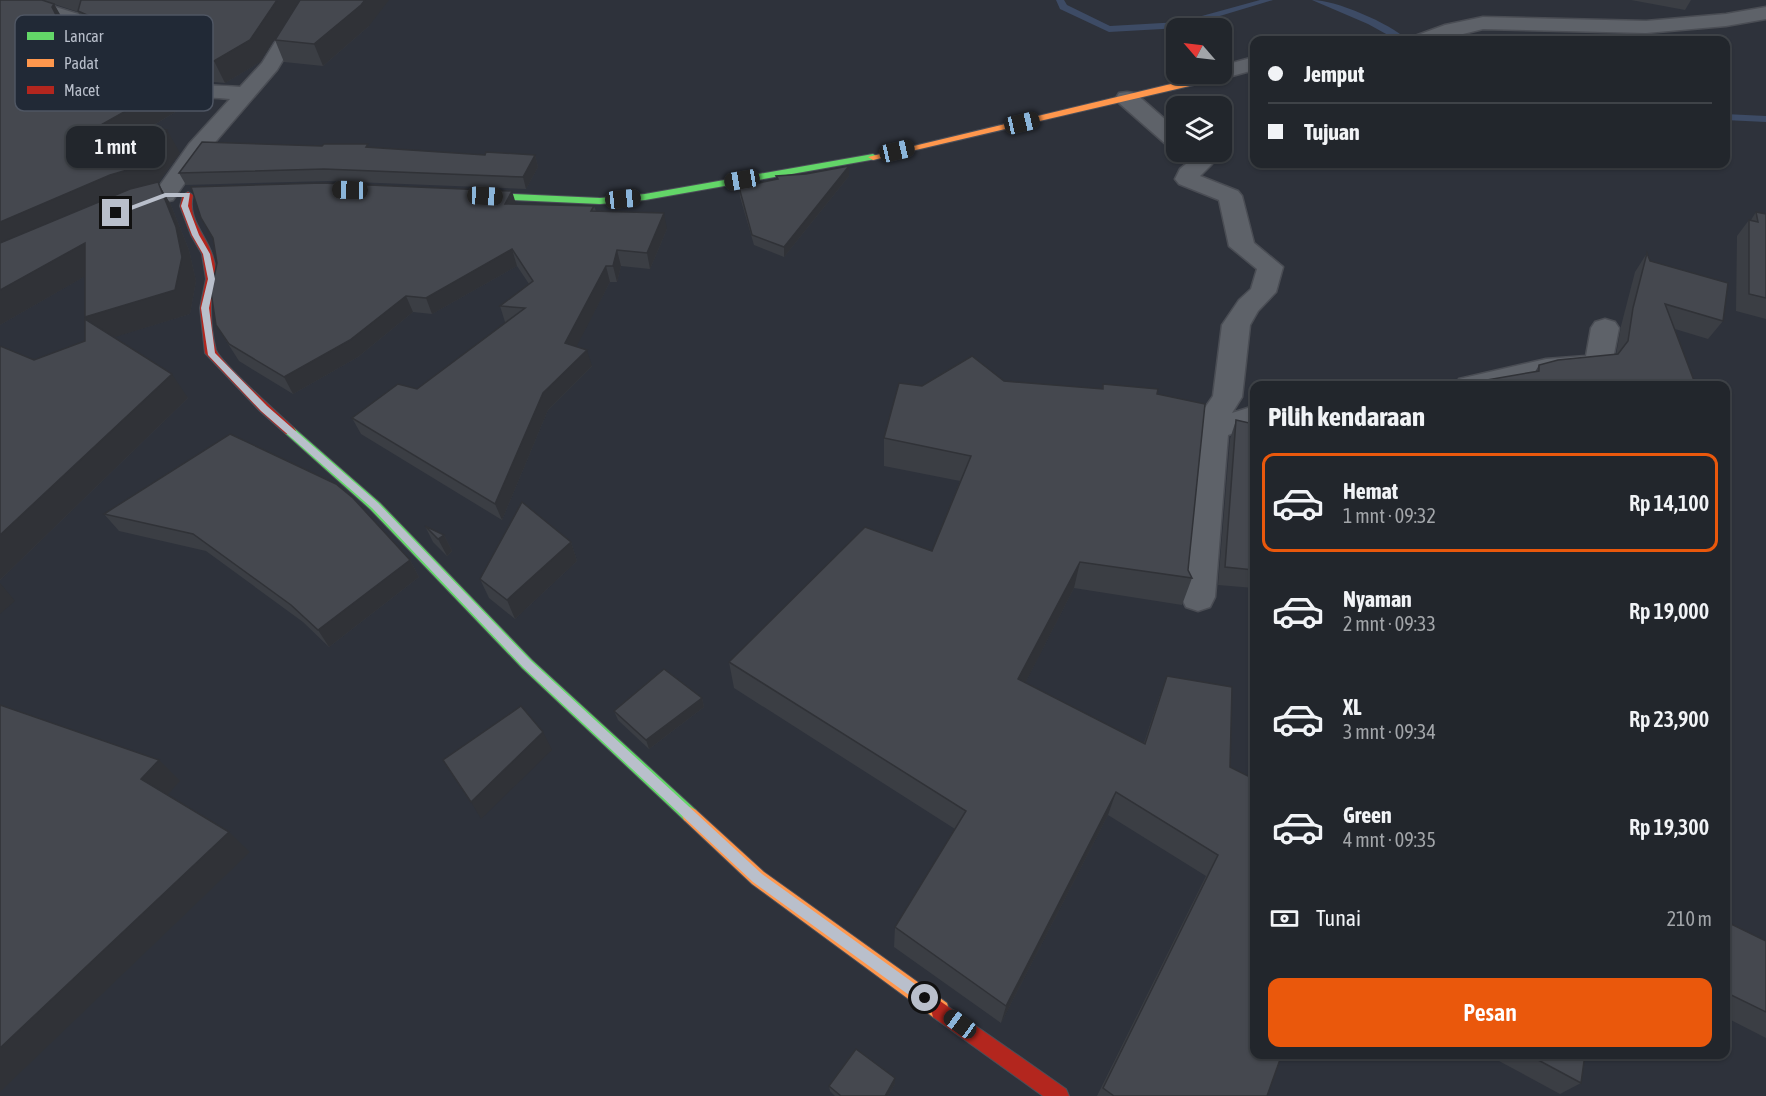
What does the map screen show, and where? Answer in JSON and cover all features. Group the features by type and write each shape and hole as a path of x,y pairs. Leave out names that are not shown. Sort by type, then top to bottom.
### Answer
{"street":[{"path":"160,197 197,149 270,66 310,0"},
{"path":"0,12 46,10 62,15"},
{"path":"1433,36 1452,29 1483,23 1646,27 1726,20 1766,13"},
{"path":"1232,69 1250,64"},
{"path":"451,194 600,201 645,197 876,156 1179,84"},
{"path":"213,91 247,94"},
{"path":"1127,98 1166,132"},
{"path":"1198,162 1200,164 1188,174 1187,179 1230,196 1242,246 1270,267 1263,292 1248,306 1236,325 1227,397 1216,410 1198,597"},
{"path":"160,197 194,194 185,206 196,235 207,254 211,279 205,308 211,353 264,408 375,506 527,664 758,878 1059,1096"},
{"path":"1490,381 1546,368 1595,364 1599,359 1605,328"},
{"path":"1213,429 1250,417"}],"building":[{"path":"0,0 42,0 54,4 52,7 56,15 15,15 15,111 126,111 97,127 167,130 141,166 110,175 0,222"},
{"path":"81,0 277,0 250,40 214,61 213,15 87,15 78,11"},
{"path":"300,0 365,0 314,44 275,40"},
{"path":"202,142 322,146 324,144 368,144 366,147 485,155 486,152 535,155 523,177 324,169 179,173"},
{"path":"849,166 784,247 752,235 739,187 778,179 776,176 806,174"},
{"path":"158,182 176,227 182,257 175,290 85,317 85,243 0,290 0,243 130,189"},
{"path":"322,183 512,191 505,204 594,206 591,211 664,213 647,253 617,250 613,266 606,266 565,343 587,350 543,393 495,504 352,418 398,384 417,389 525,308 500,306 533,281 512,249 426,298 406,296 350,340 284,377 229,344 216,325 211,292 217,263 213,238 201,218 191,187"},
{"path":"1756,212 1766,214 1766,298 1749,294 1749,220 1758,222"},
{"path":"1647,253 1650,261 1728,283 1723,321 1665,304 1694,381 1481,381 1539,371 1539,365 1558,360 1618,354 1628,341 1633,308"},
{"path":"85,319 172,374 0,535 0,346 34,360 85,341"},
{"path":"972,356 1004,381 1103,389 1103,384 1158,389 1157,394 1205,404 1188,570 1192,578 1080,562 1018,679 1145,744 1167,676 1232,687 1230,767 1250,777 1250,1059 1280,1059 1267,1096 1114,1096 1103,1088 1218,855 1116,792 1006,1006 895,927 966,811 729,662 865,527 932,551 971,456 884,438 899,383 922,386"},
{"path":"1236,420 1250,423 1250,570 1225,567"},
{"path":"230,434 336,484 353,498 410,560 318,630 291,605 193,534 104,514"},
{"path":"522,502 571,542 507,600 480,579"},
{"path":"425,526 444,535 438,539"},
{"path":"664,669 702,698 646,740 614,711"},
{"path":"0,705 159,760 141,779 229,832 0,1048"},
{"path":"521,706 543,732 471,802 443,760"},
{"path":"1730,923 1766,941 1766,1012 1730,994"},
{"path":"856,1049 895,1078 885,1096 841,1096 829,1086"},
{"path":"1536,1059 1584,1059 1581,1083"}],"waterway":[{"path":"1060,0 1063,7 1109,29 1180,25 1269,0"},
{"path":"1316,0 1371,22 1396,36"},
{"path":"1730,117 1766,119"}],"traffic: fast":[{"path":"469,195 600,201 645,197 873,157"},
{"path":"290,431 375,506 527,664 690,815"}],"traffic: slow":[{"path":"873,157 1185,84"},
{"path":"690,815 758,878 940,1010"}],"traffic: jam":[{"path":"188,195 185,206 196,235 207,254 211,279 205,308 211,353 264,408 290,431"},
{"path":"940,1010 1059,1096"}],"route":[{"path":"116,213 165,195 188,195 185,206 196,235 207,254 211,279 205,308 211,353 264,408 375,506 527,664 758,878 925,998"}]}
